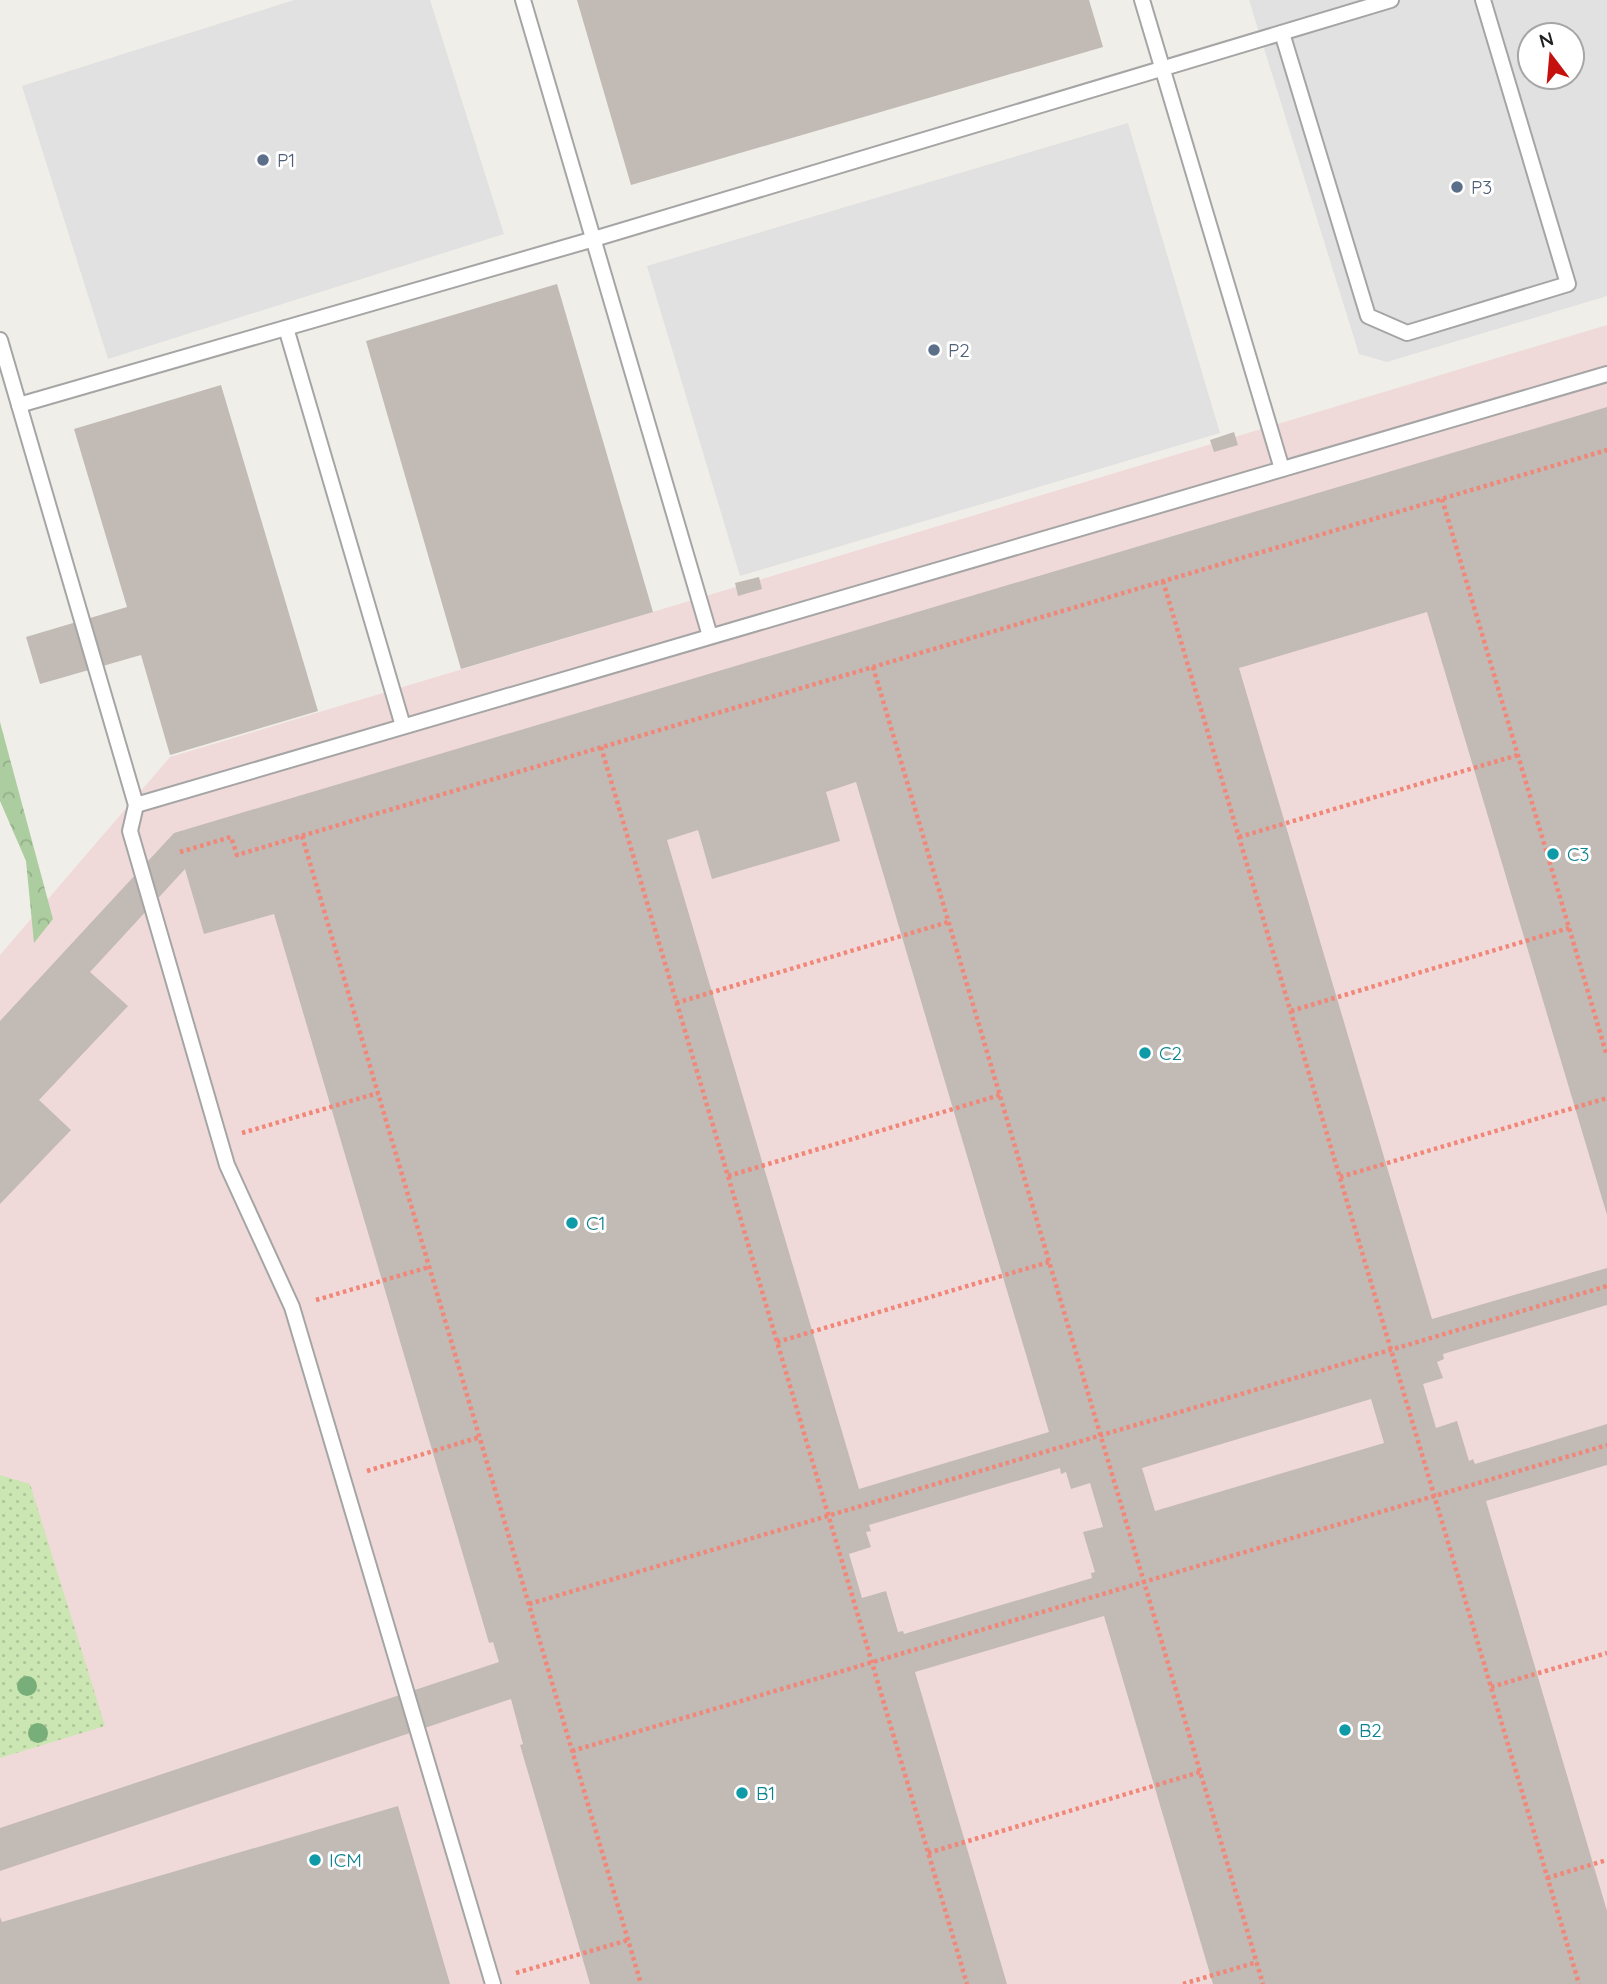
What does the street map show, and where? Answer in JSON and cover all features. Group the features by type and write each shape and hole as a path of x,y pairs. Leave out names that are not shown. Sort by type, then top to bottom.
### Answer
{"lane":[{"path":"523,0 710,636"},
{"path":"1142,0 1282,469"},
{"path":"19,405 594,239 1391,0"},
{"path":"1282,33 1368,316 1407,333 1569,284 1483,0"},
{"path":"286,328 403,726"},
{"path":"0,340 136,804 130,831 227,1165 292,1307 492,1982"},
{"path":"136,804 1607,374"}],"path":[{"path":"180,852 232,837 237,855 1607,450"},
{"path":"1442,499 1607,1056"},
{"path":"1163,581 1579,1984"},
{"path":"873,667 1263,1984"},
{"path":"601,747 967,1984"},
{"path":"1239,837 1518,755"},
{"path":"302,836 641,1984"},
{"path":"676,1003 948,922"},
{"path":"1290,1011 1569,928"},
{"path":"220,1140 378,1093"},
{"path":"728,1176 1000,1096"},
{"path":"1340,1177 1607,1098"},
{"path":"777,1342 1049,1262"},
{"path":"292,1307 429,1267"},
{"path":"529,1604 1607,1286"},
{"path":"342,1478 480,1437"},
{"path":"572,1752 1607,1445"},
{"path":"1491,1687 1607,1653"},
{"path":"928,1853 1200,1772"},
{"path":"1547,1878 1607,1860"},
{"path":"492,1982 628,1940"},
{"path":"1183,1984 1257,1962"}],"shaded area":[{"name":"P1","path":"294,0 430,0 504,234 108,359 22,86"},
{"name":"P3","path":"1249,0 1607,0 1607,296 1387,362 1359,354"},
{"name":"P2","path":"1128,123 1220,433 740,576 647,266"},
{"path":"1607,325 1607,1984 0,1984 0,955 170,757"}],"green space":[{"path":"0,722 53,919 34,943 26,861 0,801"},
{"path":"0,1475 30,1484 105,1726 0,1758"}],"building":[{"path":"577,0 1089,0 1103,47 631,185"},
{"path":"557,284 653,612 461,669 366,341"},
{"path":"221,385 318,711 170,755 141,655 40,684 26,637 127,607 74,429"},
{"path":"1607,407 1607,1215 1427,612 1239,668 1432,1319 1607,1268 1607,1305 1443,1354 1444,1359 1437,1362 1443,1378 1423,1384 1436,1428 1457,1421 1469,1461 1473,1459 1475,1464 1607,1424 1607,1465 1486,1501 1607,1911 1607,1984 1213,1984 1104,1616 915,1672 1007,1984 590,1984 520,1745 523,1744 511,1699 0,1871 0,1828 499,1662 493,1642 489,1643 274,914 204,934 185,869 90,972 128,1006 39,1100 71,1130 0,1204 0,1021 174,833","holes":["856,782 1049,1432 859,1489 667,840 698,830 712,879 840,841 826,792","1371,1399 1384,1443 1155,1511 1142,1468","1060,1468 1061,1474 1066,1472 1071,1489 1090,1483 1103,1527 1083,1532 1095,1572 1091,1573 1092,1578 904,1634 903,1631 898,1632 886,1591 862,1598 849,1554 871,1547 866,1532 871,1531 869,1525"]},
{"path":"1234,432 1238,445 1214,452 1210,440"},
{"path":"759,577 762,589 738,596 735,583"},
{"name":"ICM","path":"398,1806 450,1984 0,1984 0,1917 2,1922"}],"place":[{"name":"P1","path":"263,160"},
{"name":"P3","path":"1457,187"},
{"name":"P2","path":"934,350"},
{"name":"C3","path":"1553,854"},
{"name":"C2","path":"1145,1053"},
{"name":"C1","path":"572,1223"},
{"name":"B2","path":"1345,1730"},
{"name":"B1","path":"742,1793"},
{"name":"ICM","path":"315,1860"}]}
